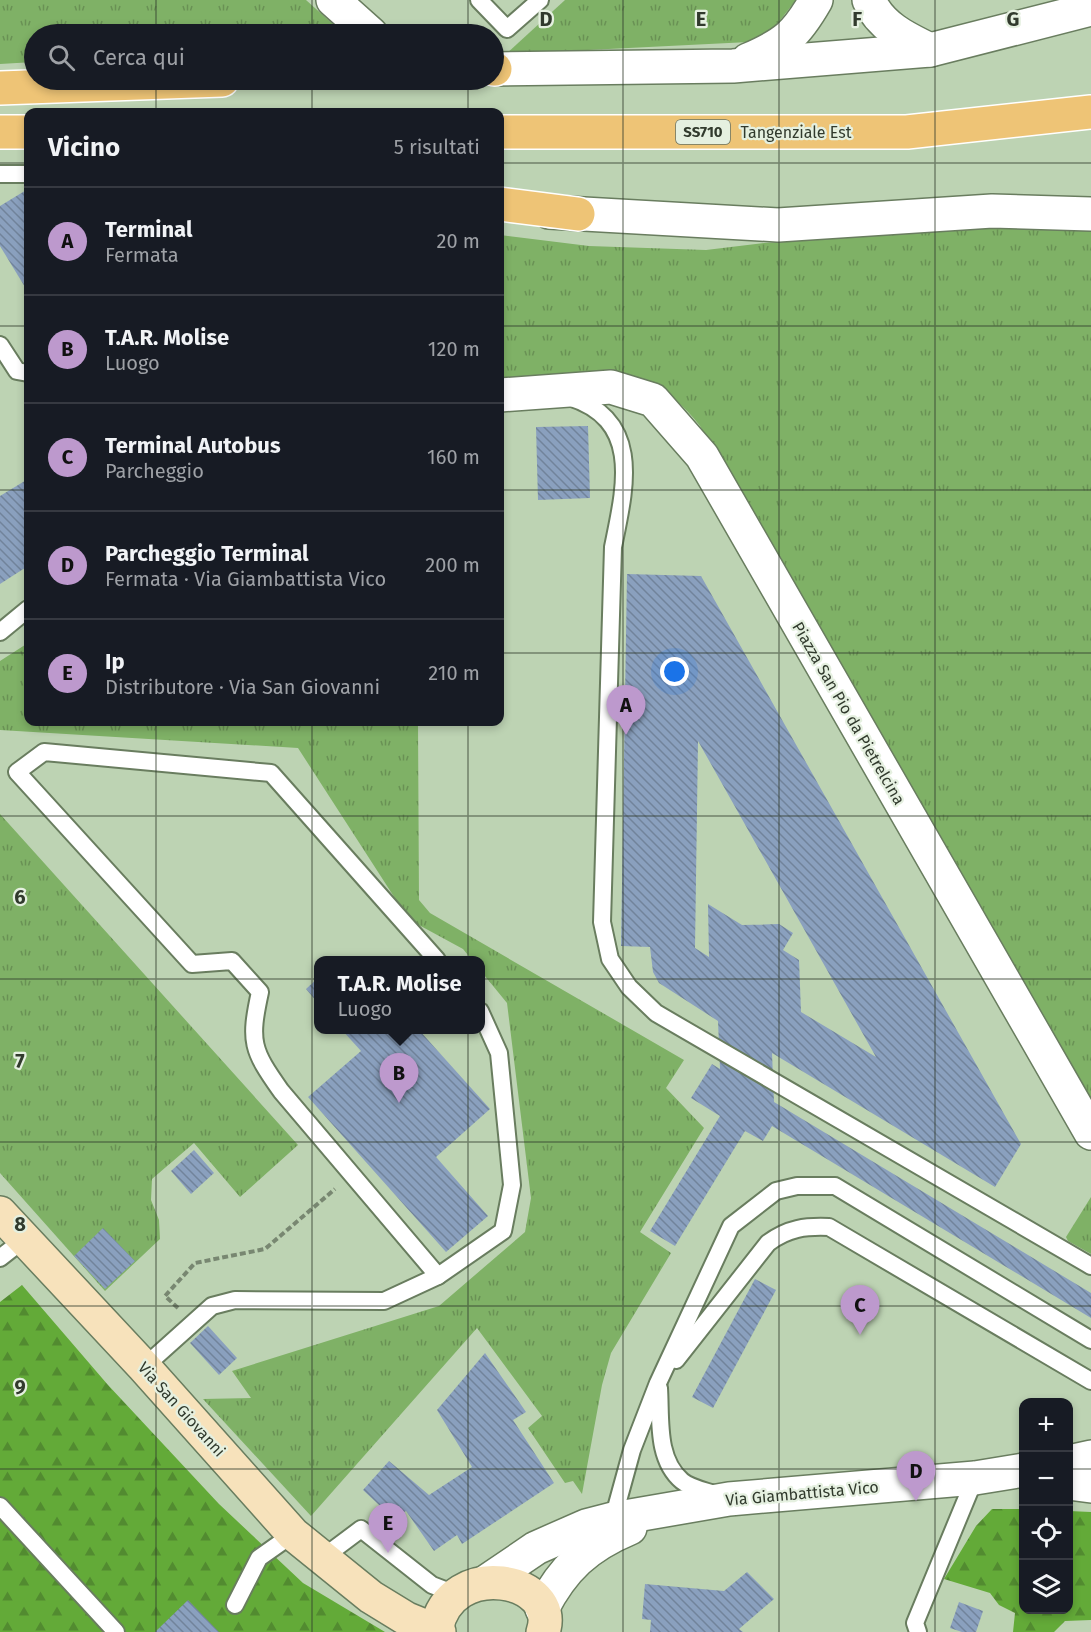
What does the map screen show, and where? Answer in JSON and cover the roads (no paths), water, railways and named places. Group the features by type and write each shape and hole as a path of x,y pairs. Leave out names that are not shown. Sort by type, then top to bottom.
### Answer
{"main road":[{"path":"0,88 24,87"},
{"name":"Tangenziale Est","path":"504,132 907,132 1091,112"},
{"path":"0,132 24,132"},
{"path":"504,205 578,214"},
{"name":"Via San Giovanni","path":"0,1213 11,1249 144,1366 293,1534 321,1559 371,1597 407,1619 450,1612 508,1583 521,1589 544,1626"}],"street":[{"path":"333,0 360,24"},
{"path":"733,66 773,49 800,29 816,0"},
{"path":"868,0 874,13 898,34 930,50"},
{"path":"504,69 733,66 930,50 1091,9"},
{"path":"504,210 778,225 992,211 1091,214"},
{"name":"Piazza San Pio da Pietrelcina","path":"504,395 611,387 653,400 702,456 1091,1133"},
{"path":"1073,1461 1091,1458"},
{"name":"Via Giambattista Vico","path":"450,1612 536,1548 586,1526 613,1519 673,1511 729,1499 1006,1475"},
{"path":"1073,1484 1091,1486"},
{"name":"Via Giambattista Vico","path":"544,1626 556,1583 569,1566 614,1534 673,1511"}],"lane":[{"path":"479,0 502,24"},
{"path":"504,26 507,29 540,0"},
{"path":"0,174 24,174"},
{"path":"0,345 17,371 24,372"},
{"path":"541,391 572,398 597,408 615,427 625,458 613,571 602,922 610,959 629,987 656,1013 1091,1266"},
{"path":"0,632 24,612"},
{"path":"432,956 271,773 44,752 16,772 192,964 232,961 260,992 252,1028 259,1060 281,1091 438,1276"},
{"path":"144,1366 192,1321 212,1306 235,1300 384,1301 438,1276 502,1231 512,1185 499,1053 485,1022"},
{"path":"613,1519 632,1450 658,1383 731,1226 776,1191 797,1186 835,1186 1091,1341"},
{"path":"729,1499 683,1483 669,1466 663,1446 658,1383 768,1243 789,1231 805,1226 829,1227 1091,1381"},
{"path":"918,1632 915,1623 1006,1475"},
{"path":"0,1506 116,1632"},
{"path":"321,1559 362,1529 432,1585 450,1612"},
{"path":"235,1605 259,1558 293,1534"}],"place":[{"name":"Terminal","path":"626,735"},
{"name":"T.A.R. Molise","path":"399,1103"},
{"name":"Terminal Autobus","path":"860,1335"},
{"name":"Parcheggio Terminal","path":"916,1501"},
{"name":"Ip","path":"388,1553"}]}
